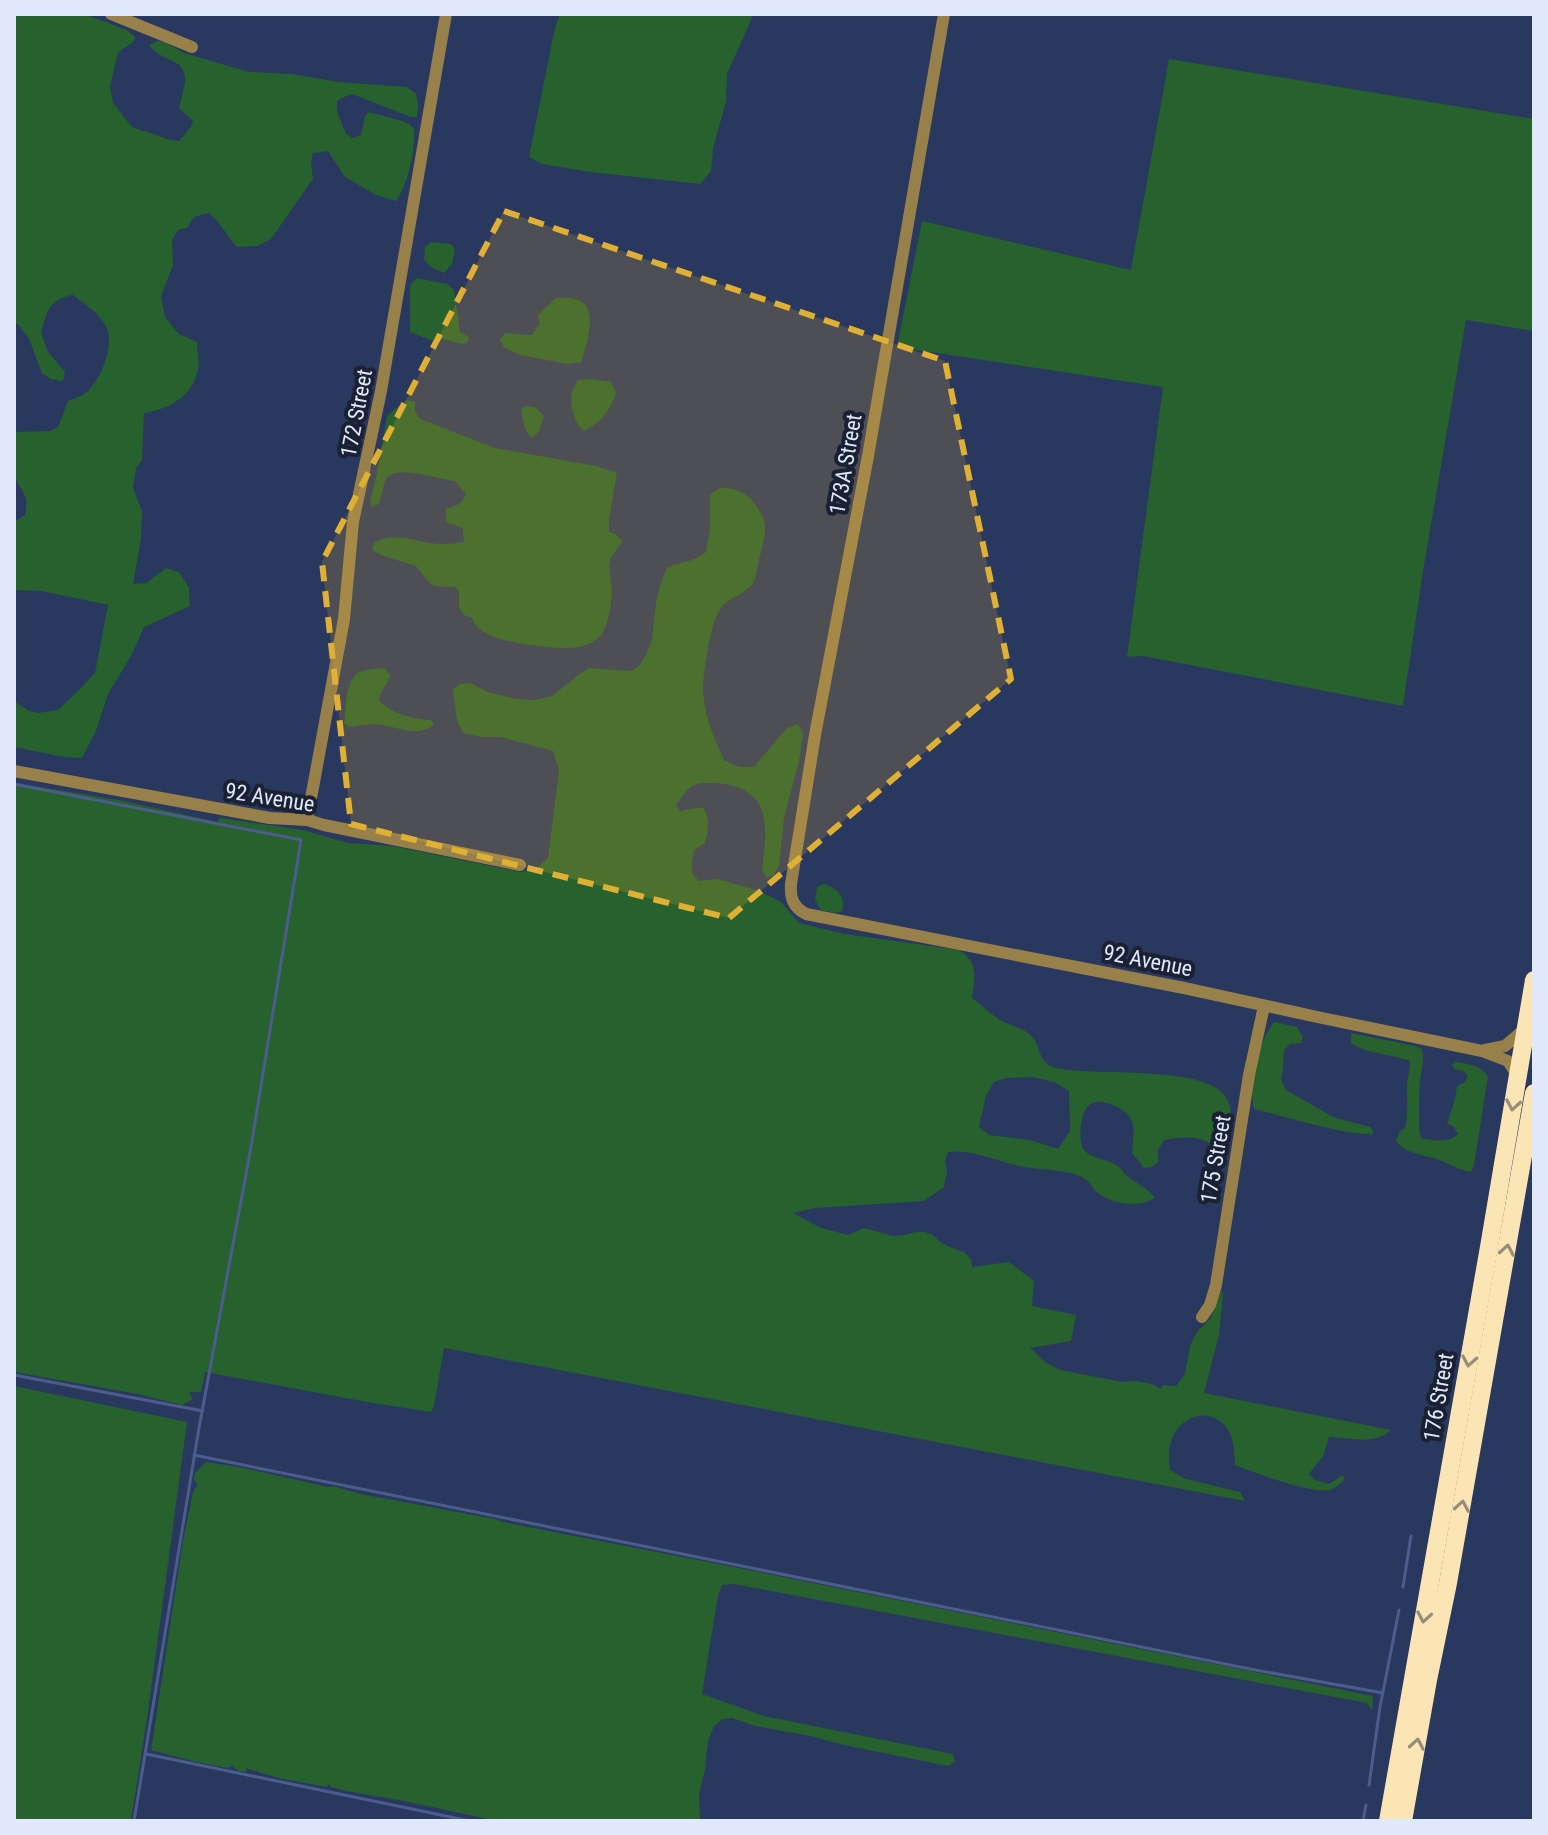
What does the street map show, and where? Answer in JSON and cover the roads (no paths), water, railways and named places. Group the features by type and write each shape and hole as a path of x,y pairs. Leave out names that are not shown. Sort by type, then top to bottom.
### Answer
{"highway":[{"name":"176 Street","path":"1388,1821 1534,980"},
{"name":"176 Street","path":"1403,1821 1451,1568 1534,1093"}],"street":[{"path":"111,14 192,47"},
{"name":"172 Street","path":"307,820 344,619 353,522 381,391 446,14"},
{"name":"173A Street","path":"806,914 792,900 791,884 944,14"},
{"name":"92 Avenue","path":"14,771 270,818 307,820 520,865"},
{"name":"92 Avenue","path":"806,914 1139,978 1482,1051 1508,1061 1518,1076"},
{"name":"175 Street","path":"1202,1317 1210,1305 1216,1285 1251,1063 1264,1006"},
{"path":"1482,1051 1505,1046 1526,1028"}],"waterway":[{"path":"14,784 301,840 134,1821"},
{"path":"14,1375 203,1411"},
{"path":"194,1455 1250,1669 1383,1693"},
{"path":"1403,1587 1411,1536"},
{"path":"1369,1785 1399,1610"},
{"path":"146,1754 470,1821"},
{"path":"1363,1821 1366,1805"}]}
